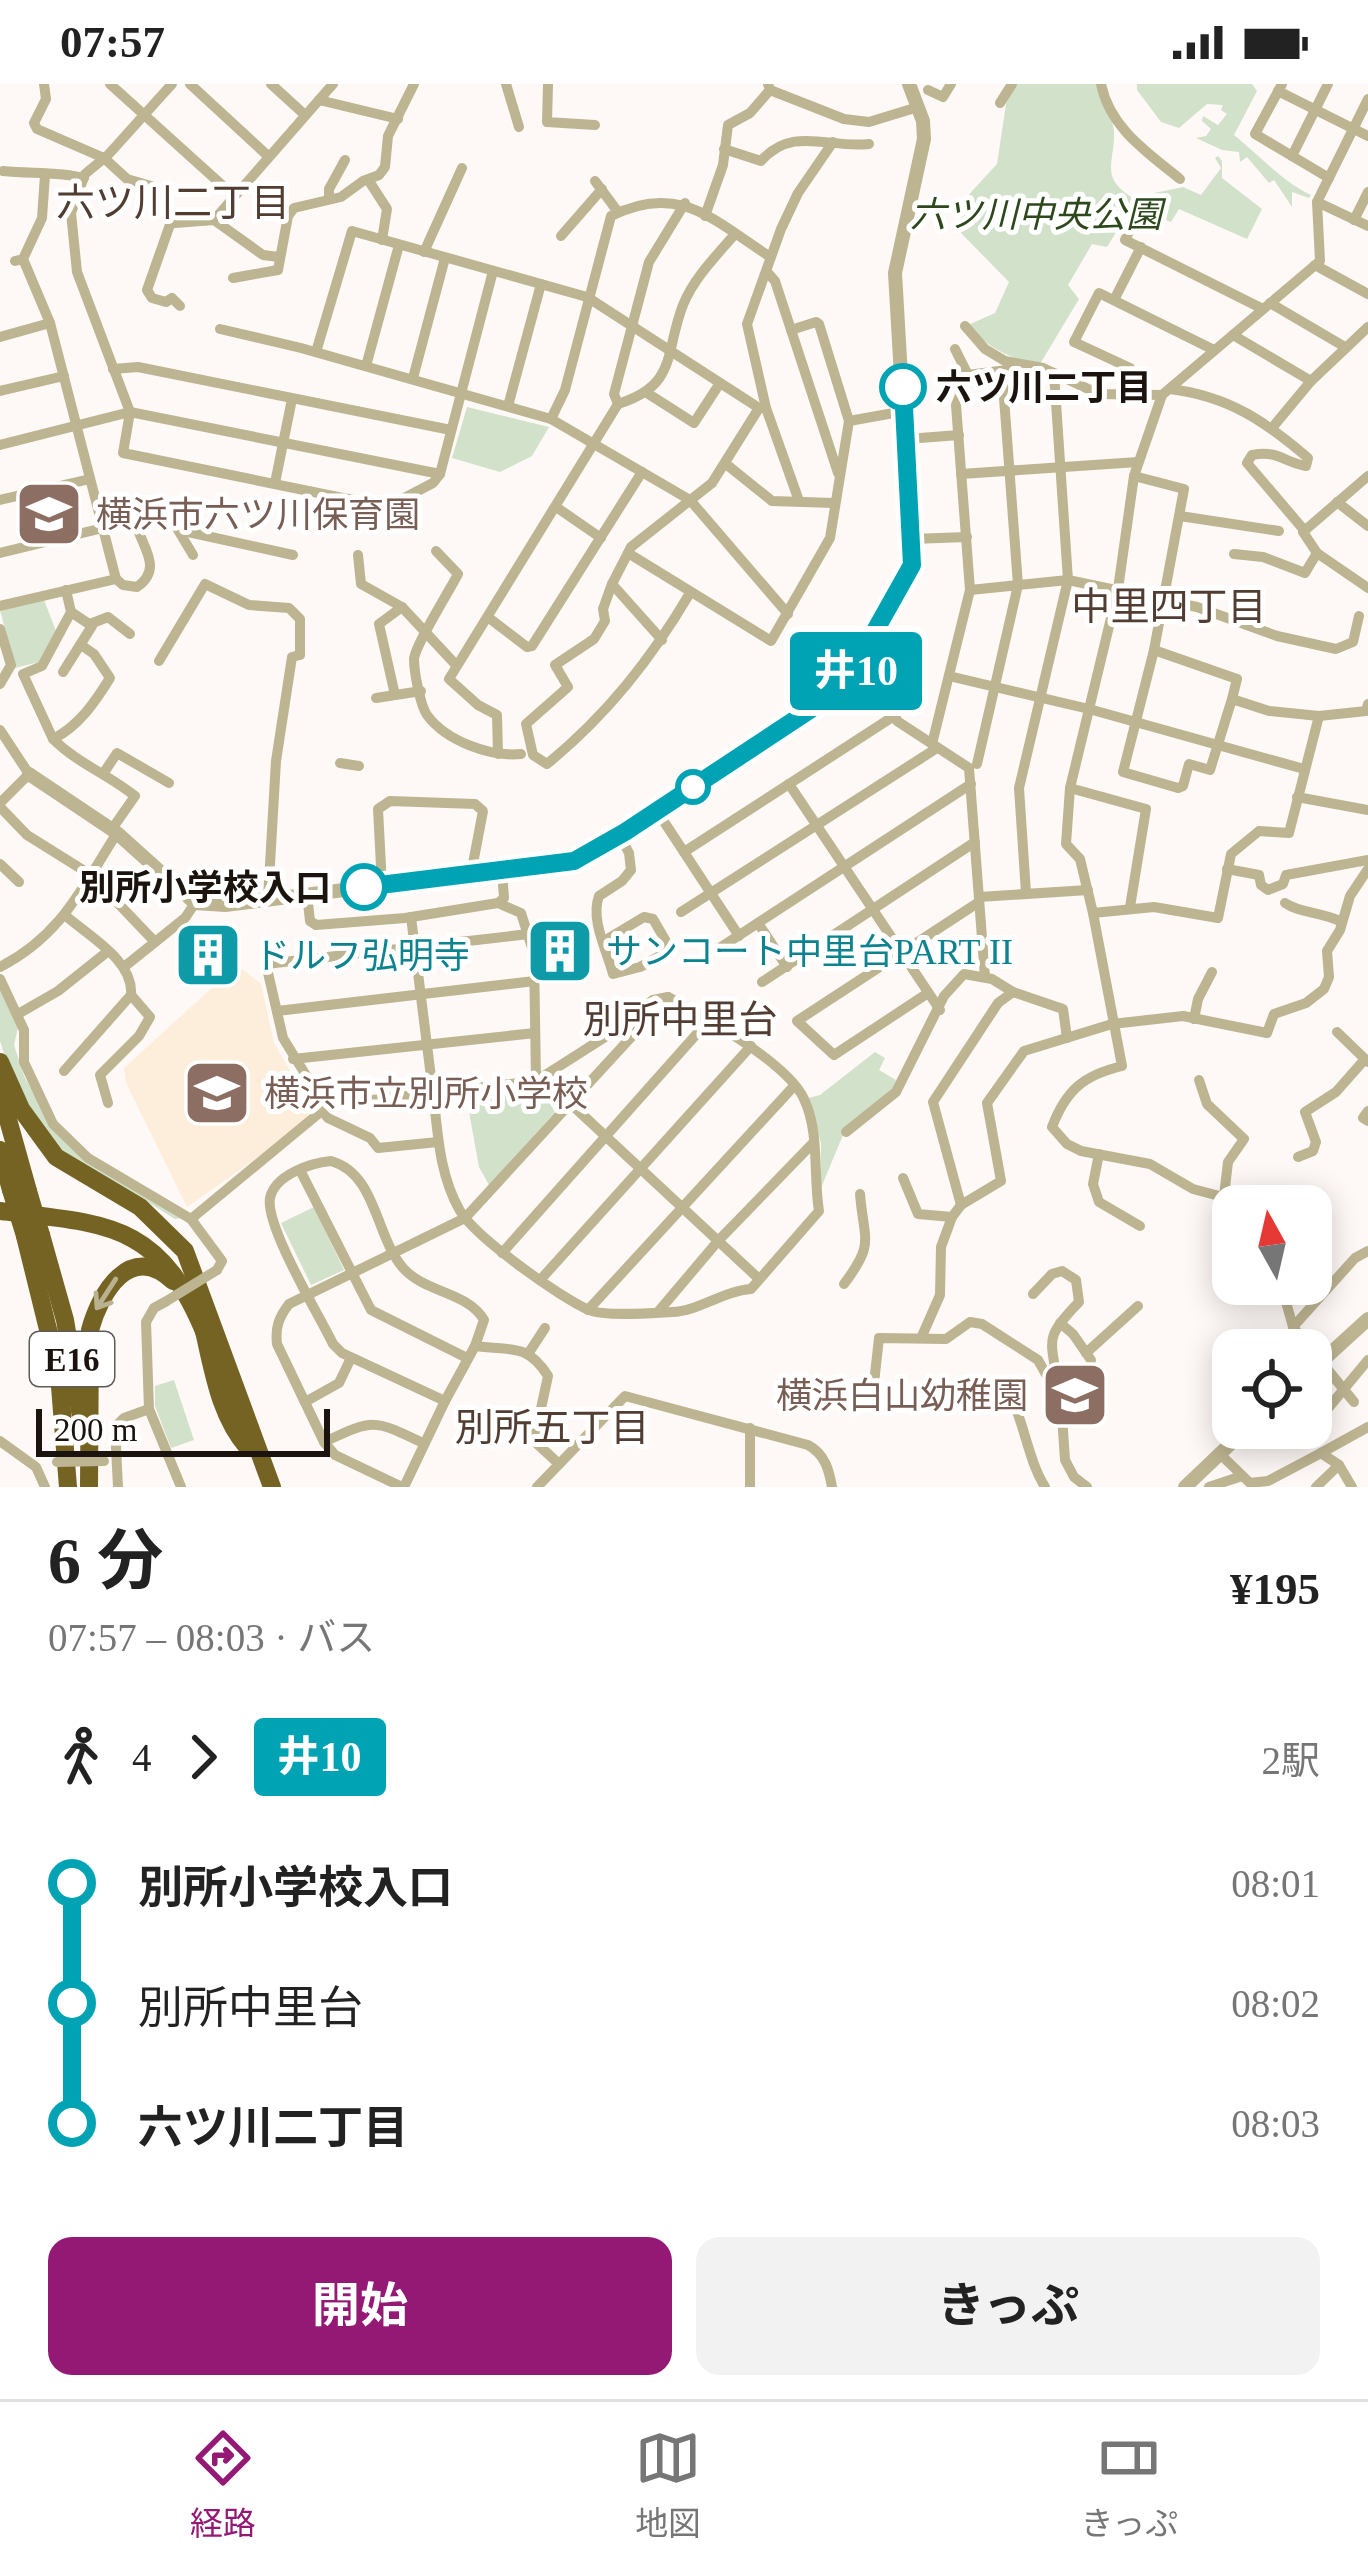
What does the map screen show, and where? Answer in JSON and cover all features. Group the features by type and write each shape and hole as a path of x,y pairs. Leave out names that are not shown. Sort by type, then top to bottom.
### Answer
{"highway":[{"path":"0,1063 38,1137 70,1168 140,1207 185,1251 252,1446 272,1487"},
{"name":"E16","path":"0,1091 8,1199"},
{"name":"E16","path":"0,1150 8,1199 27,1234 75,1370 87,1487"},
{"path":"8,1199 143,1243 178,1278 204,1315"},
{"path":"8,1199 27,1234"},
{"name":"E16","path":"27,1234 64,1409 68,1487"},
{"path":"87,1487 90,1330 104,1289 118,1275 148,1268 164,1273 204,1315"},
{"path":"252,1446 262,1487"}],"street":[{"path":"44,84 46,99 34,122 37,128 104,158 127,179 151,186 165,200 175,223 214,220 263,255 279,257"},
{"path":"110,84 233,195"},
{"path":"172,84 84,178 71,213 76,272 130,412 123,453 387,507 433,483 440,474 493,271"},
{"path":"190,84 268,156"},
{"path":"272,84 305,115"},
{"path":"214,220 333,84"},
{"path":"233,278 275,272 293,208 341,196 385,167 388,136 414,84"},
{"path":"506,84 519,127"},
{"path":"548,84 547,122 596,124"},
{"path":"0,730 29,774 114,831 195,903 225,904 574,861 620,836 838,692 854,674 911,570 908,439 895,273 923,141 909,84"},
{"path":"705,216 723,165 728,125 750,113 769,87 844,119 869,122 917,106 928,87 943,97 951,84"},
{"path":"1000,103 1012,84"},
{"path":"1101,84 1114,119 1132,140 1180,178"},
{"path":"1292,156 1328,84"},
{"path":"1329,178 1255,134 1280,87 1368,136"},
{"path":"1212,1193 1193,1189 1150,1164 1067,1144 1052,1127 1080,1080 1122,1066 1088,890 1080,859 1066,844 1070,788 1118,589 1134,476 1166,392 1322,259 1317,202 1368,99"},
{"path":"319,100 398,119"},
{"path":"724,149 761,161 801,138 869,144"},
{"path":"799,501 762,408 747,332 769,256 799,193 833,142"},
{"path":"329,199 329,189 345,160"},
{"path":"424,252 462,169"},
{"path":"3,171 62,172 84,178"},
{"path":"45,175 42,218 19,260 50,323 116,579 130,588 151,574 138,530 142,520 158,513 169,515 193,555"},
{"path":"369,181 387,209 382,240"},
{"path":"561,236 599,185 618,212"},
{"path":"1354,220 1368,192"},
{"path":"1317,202 1368,226"},
{"path":"550,419 565,390 611,216 638,203 685,203 769,256"},
{"path":"618,404 614,394 649,262 685,203"},
{"path":"1141,207 1125,240 1345,347"},
{"path":"172,215 147,290 152,298 166,302 172,298 180,306"},
{"path":"316,352 352,231 587,297 762,408"},
{"path":"498,754 497,715 449,679 618,404 647,393 663,373 684,304 735,235"},
{"path":"366,366 399,244"},
{"path":"1114,300 1141,247"},
{"path":"412,378 445,258"},
{"path":"1315,266 1368,294"},
{"path":"767,273 775,281 839,473"},
{"path":"508,406 541,284"},
{"path":"1120,393 1130,368 1074,341 1099,293 1214,350"},
{"path":"0,337 50,323"},
{"path":"628,553 772,641 830,538 849,421 819,325 791,330"},
{"path":"964,326 994,356 1054,373 1100,394 1206,393 1256,415 1309,463 1298,465 1273,452 1252,455 1249,468 1304,530 1317,553 1368,588"},
{"path":"1272,428 1310,381 1368,327"},
{"path":"220,329 550,419 690,500 788,614"},
{"path":"1233,335 1310,381"},
{"path":"681,912 934,746 970,590 956,405 968,375 956,349"},
{"path":"968,375 1022,366"},
{"path":"113,368 138,368 451,430"},
{"path":"985,977 973,774 1018,585 1002,371"},
{"path":"1026,893 1019,788 1068,580 1054,373"},
{"path":"0,391 64,376"},
{"path":"647,393 694,422 721,383"},
{"path":"274,484 292,398"},
{"path":"690,592 620,697 547,764 533,755 526,724 568,687 555,664 593,639 605,621 611,584 628,553 712,483 762,408"},
{"path":"849,421 904,411"},
{"path":"0,445 130,412 440,474"},
{"path":"908,439 959,435"},
{"path":"961,474 1138,462"},
{"path":"726,464 772,501 834,503"},
{"path":"489,618 526,647 532,646 643,472"},
{"path":"1134,476 1184,489 1166,600 1123,772 1183,786 1189,764 1210,770 1237,680 1154,650"},
{"path":"1304,530 1368,476"},
{"path":"0,500 90,479"},
{"path":"1337,502 1368,526"},
{"path":"556,507 601,538"},
{"path":"1180,516 1280,531"},
{"path":"0,553 103,528"},
{"path":"179,530 293,554"},
{"path":"912,539 967,537"},
{"path":"436,551 458,574 414,657 426,713 455,738 498,754 521,754"},
{"path":"1234,554 1263,556 1305,573 1317,553"},
{"path":"358,555 361,584 402,608 456,665"},
{"path":"0,606 116,579"},
{"path":"970,590 1068,580 1231,616 1277,636 1336,649 1353,642 1359,616"},
{"path":"159,661 205,584 249,605 290,608 300,619 300,655 292,657 275,761 268,898"},
{"path":"611,584 662,640"},
{"path":"0,683 43,667 71,612 66,590"},
{"path":"395,694 379,625 402,608"},
{"path":"71,612 90,624"},
{"path":"63,672 90,624 108,617 130,634"},
{"path":"0,629 17,673 53,739 135,796 66,916 29,952 0,967"},
{"path":"53,739 89,710 110,678 94,654 81,645"},
{"path":"854,674 892,704 894,716 973,774"},
{"path":"949,676 1304,769"},
{"path":"376,698 421,691"},
{"path":"1232,698 1269,711 1319,716 1366,711 1368,704"},
{"path":"684,852 894,716"},
{"path":"1093,913 1130,907 1218,918 1231,854 1259,831 1289,833 1319,716"},
{"path":"105,771 117,753 169,783"},
{"path":"340,763 359,766"},
{"path":"29,774 0,805 27,835 91,874 155,942"},
{"path":"715,951 845,868 973,774"},
{"path":"789,784 940,1010"},
{"path":"1070,788 1146,809 1130,907"},
{"path":"1297,797 1368,810"},
{"path":"382,885 378,809 390,801 475,804 483,811 471,874"},
{"path":"657,811 739,935"},
{"path":"604,941 644,916 653,919 671,950 640,967 613,974 604,941 596,902 631,870 620,836"},
{"path":"762,982 975,842"},
{"path":"1227,869 1259,875 1268,890 1283,884 1286,875 1368,860"},
{"path":"0,864 21,884"},
{"path":"922,1336 940,1295 940,1247 952,1217 961,1204 1003,1176 983,1100 1024,1051 1112,1024 1158,1016 1195,1018 1267,1034 1274,1014 1306,1003 1324,989 1329,977 1327,951 1349,896 1368,869"},
{"path":"498,904 504,898 502,871"},
{"path":"928,993 834,1055 797,1021 979,899 1088,890"},
{"path":"307,894 310,920 316,925 498,904 520,914 530,934 535,981 536,1081"},
{"path":"124,967 184,918 195,903"},
{"path":"1285,903 1322,911 1342,922"},
{"path":"64,1071 131,995 132,981 124,967 66,916"},
{"path":"191,1219 328,1106 433,1094 536,1081 653,1000 668,997 751,1046 804,1097 814,1142 819,1211 751,1289 718,1295 684,1310 588,1310 502,1252 465,1218 448,1185 438,1142 433,1094 421,993 411,917"},
{"path":"758,923 787,967"},
{"path":"438,1142 378,1148 370,1138 328,1118 283,1038 266,964 530,934"},
{"path":"17,1013 58,991 107,952"},
{"path":"1195,1018 1211,972"},
{"path":"846,1132 896,1092 944,996 964,974 985,977 1063,1009 1067,1038"},
{"path":"0,979 24,1030 24,1062 53,1124 88,1158 191,1219 222,1261 217,1270 154,1308 146,1322 149,1409 181,1487"},
{"path":"277,1011 535,981"},
{"path":"961,1204 933,1102 998,1003 1013,992"},
{"path":"108,1103 100,1075 140,1036 150,1017 131,995"},
{"path":"445,1401 351,1358 333,1344 309,1294 271,1220 273,1189 300,1170 331,1161 356,1173 394,1252 400,1265 420,1283 479,1312 483,1328 403,1487 335,1455 324,1442 275,1331 289,1304 309,1294 352,1273 394,1252 465,1218 668,997"},
{"path":"502,1252 607,1140 710,1019"},
{"path":"1298,1157 1312,1151 1316,1142 1305,1112 1336,1091 1366,1061 1337,1032"},
{"path":"293,1059 535,1033"},
{"path":"542,1278 751,1046"},
{"path":"1199,1080 1207,1104 1244,1139 1228,1162 1225,1185"},
{"path":"588,1310 794,1086"},
{"path":"572,1105 758,1278"},
{"path":"1368,1111 1363,1118 1368,1121"},
{"path":"658,1312 718,1241 814,1142"},
{"path":"1099,1154 1093,1184 1099,1202 1140,1226"},
{"path":"300,1170 371,1310 467,1358"},
{"path":"903,1178 918,1214 952,1217"},
{"path":"844,1284 866,1255 860,1194"},
{"path":"1293,1327 1355,1258 1368,1251"},
{"path":"1033,1294 1052,1274 1062,1271 1076,1280 1079,1302 1060,1323 1049,1348 1058,1380 1054,1382"},
{"path":"1287,1305 1293,1327"},
{"path":"1060,1323 1089,1356 1138,1306"},
{"path":"1332,1352 1368,1319"},
{"path":"874,1383 879,1338 946,1339 962,1325 982,1324 1038,1360 1054,1382 1061,1401 1066,1460 1074,1477 1087,1487"},
{"path":"528,1354 545,1328"},
{"path":"475,1346 514,1348 537,1358 548,1376 534,1441 559,1464"},
{"path":"304,1402 339,1383 351,1358"},
{"path":"1332,1404 1368,1360"},
{"path":"1332,1378 1354,1402"},
{"path":"937,1410 952,1393 1001,1382 1045,1487"},
{"path":"537,1487 625,1396 818,1450 829,1468 832,1487"},
{"path":"118,1487 110,1461 118,1422 149,1409"},
{"path":"324,1442 374,1423 423,1443"},
{"path":"1220,1454 1250,1483 1268,1481 1368,1427"},
{"path":"749,1487 750,1428"},
{"path":"0,1442 36,1467 45,1487"},
{"path":"1190,1486 1226,1449"},
{"path":"1321,1453 1339,1465 1352,1487"},
{"path":"36,1467 110,1461"},
{"path":"1316,1487 1339,1465"},
{"path":"1208,1487 1242,1476"}],"shaded area":[{"name":"横浜市立別所小学校","path":"237,965 261,984 274,1043 309,1104 308,1122 187,1207 126,1083 124,1068"}],"green space":[{"name":"六ツ川中央公園","path":"1014,84 1096,84 1113,126 1113,177 1136,200 1107,247 1092,244 1068,285 1079,299 1040,364 1001,352 968,325 995,313 1009,282 961,233 961,203 997,164 1006,104"},
{"path":"1137,84 1252,84 1257,91 1234,135 1311,195 1292,192 1292,207 1274,180 1269,183 1247,157 1240,162 1239,152 1196,138 1211,129 1203,116 1218,125 1227,114 1221,110 1223,105 1207,104 1179,128 1161,122"},
{"path":"1218,156 1222,161 1222,178 1262,209 1247,239 1179,209 1171,222 1146,212 1149,204 1140,196 1183,187 1201,195 1221,168"},
{"path":"467,407 549,427 532,456 500,472 452,458"},
{"path":"44,600 56,631 39,662 15,668 0,610"},
{"path":"0,991 18,1028 14,1045 24,1076 58,1135 183,1218 175,1219 125,1188 106,1184 46,1140 14,1084 0,1041"},
{"path":"875,1052 885,1058 879,1070 896,1080 893,1088 845,1130 821,1188 821,1143 808,1098 820,1095"},
{"path":"539,1085 555,1112 489,1185 479,1167 466,1095"},
{"path":"314,1207 344,1270 311,1285 281,1223"},
{"path":"174,1380 194,1440 171,1448 155,1406 155,1386"}],"bus line":[{"name":"井10","path":"364,887 574,861 843,688 912,565 903,387"}],"place":[{"name":"六ツ川二丁目","path":"903,387"},
{"name":"横浜市六ツ川保育園","path":"49,514"},
{"name":"別所小学校入口","path":"364,887"},
{"name":"サンコート中里台PART II","path":"560,951"},
{"name":"ドルフ弘明寺","path":"208,955"},
{"name":"横浜市立別所小学校","path":"217,1093"},
{"name":"横浜白山幼稚園","path":"1075,1395"}],"district":[{"name":"六ツ川二丁目","path":"173,202"},
{"name":"中里四丁目","path":"1169,606"},
{"name":"別所中里台","path":"680,1019"},
{"name":"別所五丁目","path":"552,1427"}]}
